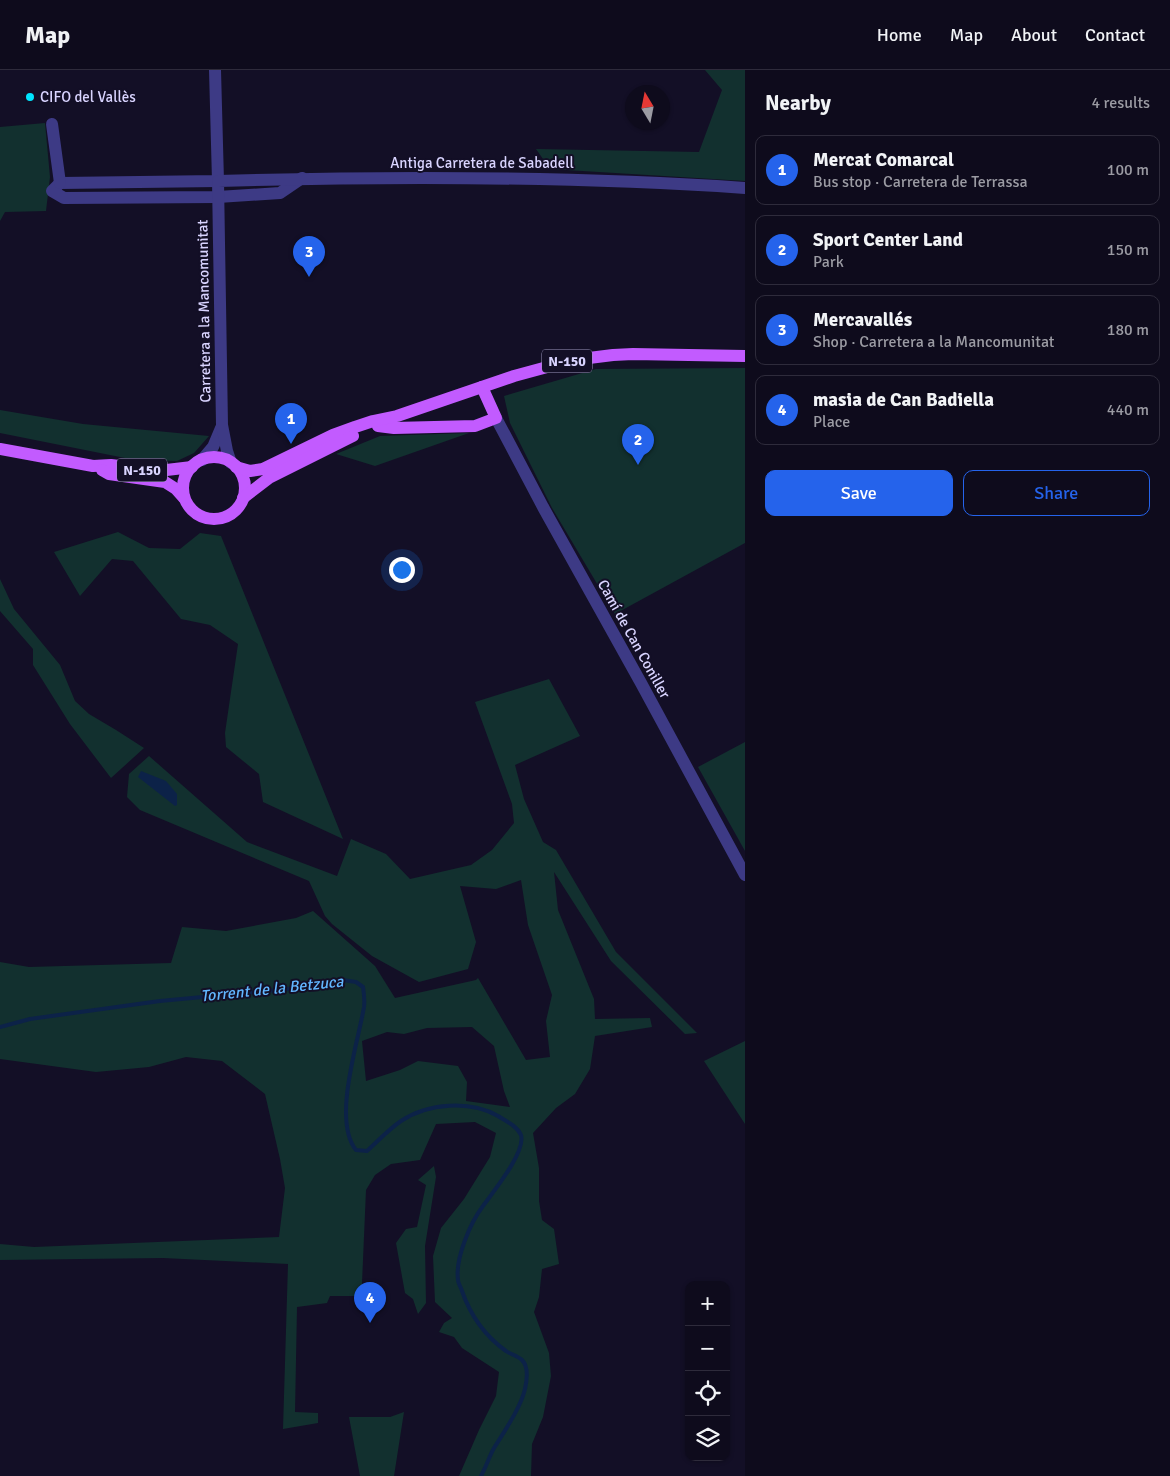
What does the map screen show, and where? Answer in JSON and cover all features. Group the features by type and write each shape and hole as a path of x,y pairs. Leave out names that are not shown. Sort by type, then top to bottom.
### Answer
{"main road":[{"name":"N-150","path":"0,448 93,466 158,471 220,458 250,471 263,469 334,434 373,421 397,416 553,365 592,357 634,354 745,356"},
{"path":"378,426 394,428 481,425 496,418 482,387"},
{"name":"N-150","path":"93,466 109,474 168,483 185,499 195,513 212,519 230,514 239,506 243,498 261,482 328,447 397,416"},
{"name":"N-150","path":"185,499 183,483 185,477 197,463"},
{"path":"233,465 244,484 243,498"}],"street":[{"name":"Carretera a la Mancomunitat","path":"215,70 222,425 227,451 233,465"},
{"name":"Carretera a la Mancomunitat","path":"52,124 60,182 52,191 64,198 218,197 280,194 302,178"},
{"name":"Antiga Carretera de Sabadell","path":"218,180 552,178 745,188"},
{"path":"60,182 218,180"},
{"name":"Camí de Can Coniller","path":"496,418 745,875"},
{"name":"Carretera a la Mancomunitat","path":"197,463 215,444 222,425"}],"green space":[{"path":"705,70 745,70 745,181 550,169 536,149 699,152 722,90"},
{"path":"45,123 50,177 46,211 5,212 0,221 0,127"},
{"path":"745,368 745,543 615,614 552,508 510,423 504,396 596,369"},
{"path":"0,410 83,424 209,436 194,453 177,461 135,460 0,433"},
{"path":"469,433 375,466 336,454 380,436"},
{"path":"118,532 149,548 180,549 200,533 221,536 343,839 263,802 259,774 226,747 225,733 238,644 210,625 181,619 133,561 112,559 80,596 54,552"},
{"path":"0,579 14,609 60,665 75,701 89,714 144,748 111,778 70,724 33,665 33,649 0,611"},
{"path":"549,679 580,736 515,765 524,799 543,842 556,850 616,952 697,1033 685,1034 611,961 554,872 558,910 594,999 595,1019 650,1018 652,1027 595,1036 590,1069 575,1094 556,1108 533,1133 539,1168 539,1201 542,1220 554,1229 559,1264 542,1269 539,1297 534,1312 549,1353 551,1376 543,1417 532,1444 531,1476 459,1476 496,1396 499,1372 462,1348 454,1337 439,1332 444,1323 452,1318 435,1302 433,1256 441,1228 464,1199 490,1157 496,1133 475,1122 436,1124 420,1160 391,1164 375,1175 366,1190 362,1283 369,1296 330,1296 327,1303 297,1307 295,1412 318,1413 318,1423 283,1429 288,1264 163,1258 0,1260 0,1244 34,1247 279,1237 285,1188 265,1094 222,1061 186,1057 149,1067 96,1072 0,1059 0,962 29,967 171,963 182,927 226,931 296,918 313,911 375,966 395,998 478,978 526,1060 550,1057 546,1021 552,995 528,925 521,880 496,889 460,886 476,942 468,969 419,982 372,956 332,924 325,916 309,881 140,810 127,797 129,774 149,756 247,842 337,876 351,839 386,854 410,879 471,865 492,850 514,823 512,804 475,702","holes":["472,1027 494,1046 504,1091 510,1107 466,1101 467,1082 458,1066 418,1061 400,1070 366,1081 362,1041 387,1032 404,1034 427,1028"]},
{"path":"745,742 745,851 698,767"},
{"path":"745,1041 745,1124 704,1061"},
{"path":"434,1166 436,1177 425,1246 426,1303 418,1314 413,1299 405,1293 396,1243 406,1229 417,1227 426,1185 418,1180"},
{"path":"404,1412 394,1476 360,1476 349,1417 390,1417"}],"water":[{"path":"141,771 166,781 177,794 177,805 175,806 138,777"}],"waterway":[{"name":"Torrent de la Betzuca","path":"0,1027 30,1019 160,1001 288,989 343,980 356,982 363,987 364,1004 346,1101 346,1120 349,1137 356,1150 367,1151 401,1121 424,1110 436,1107 462,1106 475,1108 498,1116 514,1126 521,1135 519,1151 508,1172 473,1222 464,1242 458,1271 459,1284 469,1308 479,1324 498,1345 522,1360 527,1370 526,1385 520,1404 494,1448 481,1476"}],"place":[{"name":"CIFO del Vallès","path":"30,97"},
{"name":"Mercavallés","path":"309,277"},
{"name":"Mercat Comarcal","path":"291,444"},
{"name":"Sport Center Land","path":"638,465"},
{"name":"masia de Can Badiella","path":"370,1323"}]}
